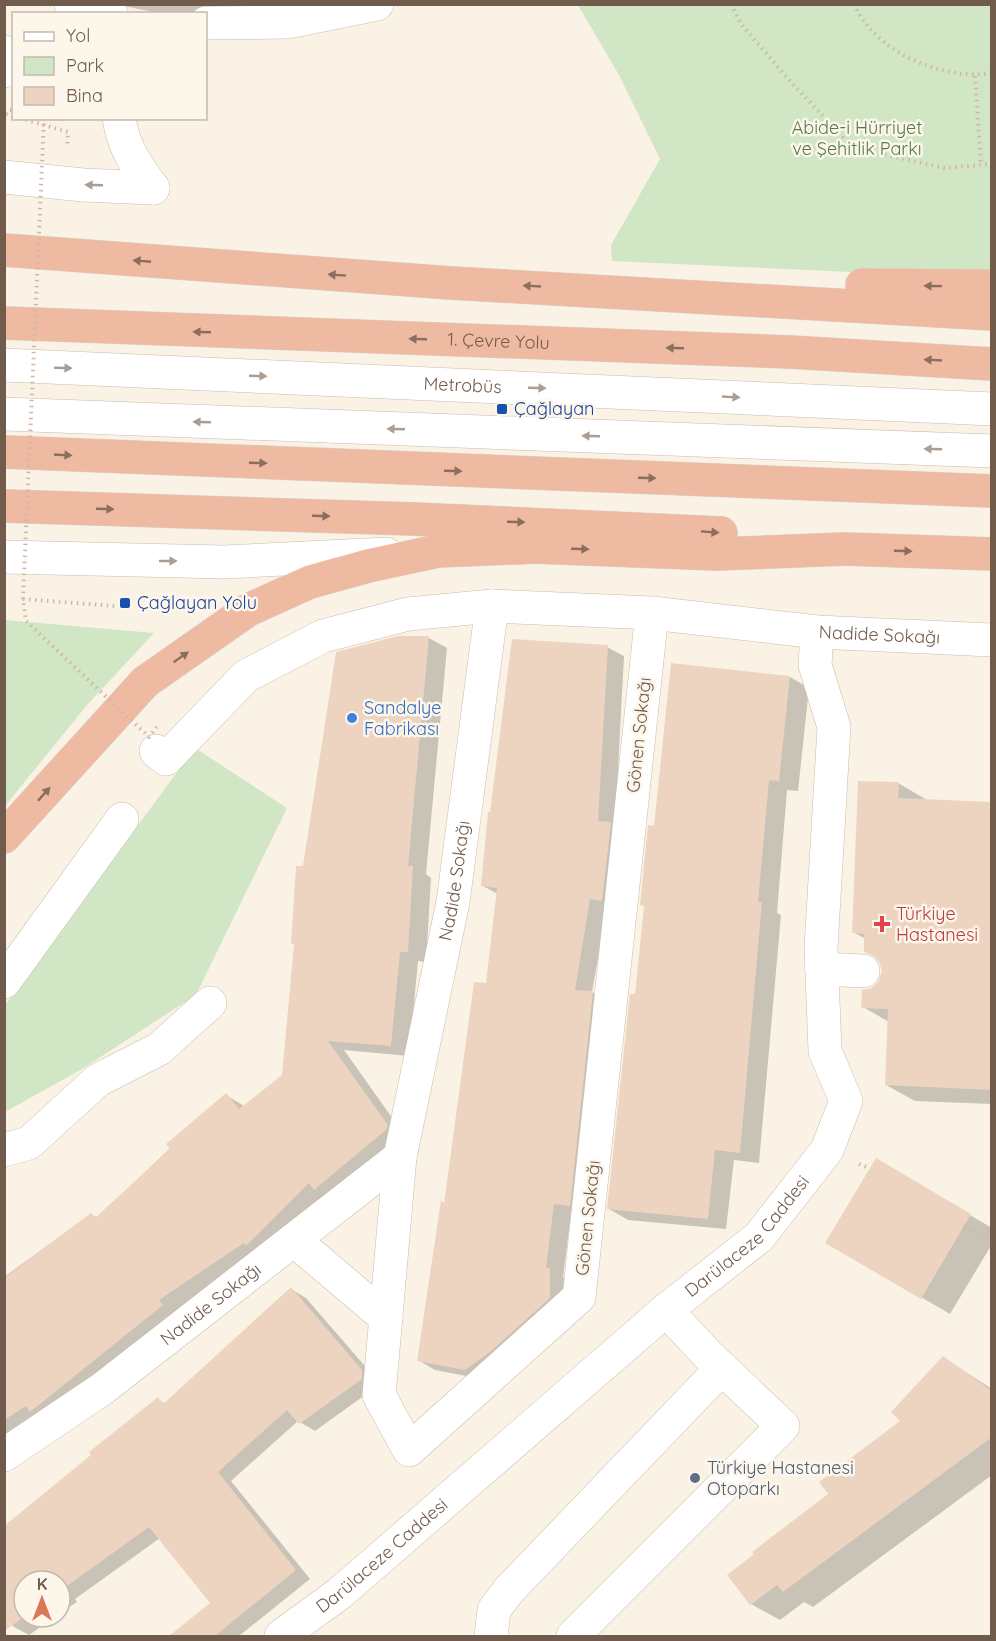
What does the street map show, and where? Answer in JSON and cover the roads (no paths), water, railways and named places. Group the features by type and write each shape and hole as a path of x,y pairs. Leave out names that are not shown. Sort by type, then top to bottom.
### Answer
{"highway":[{"path":"9,249 451,283 590,289 992,314"},
{"path":"590,289 665,282 992,286"},
{"name":"1. Çevre Yolu","path":"4,323 790,352 992,364"},
{"path":"4,452 992,490"},
{"path":"4,506 655,528 756,535 845,549"},
{"path":"4,837 145,682 248,610 310,582 368,566 438,551 535,547 717,554 845,549 992,554"}],"street":[{"path":"71,4 103,12"},
{"path":"207,23 288,22 377,4"},
{"path":"4,52 4,71"},
{"path":"4,177 83,185 153,188 135,166 125,144 119,120"},
{"name":"Metrobüs","path":"4,365 992,409"},
{"path":"4,414 992,451"},
{"path":"4,557 224,562 438,551"},
{"path":"157,738 166,759 246,676 323,636 408,614 492,606"},
{"name":"Nadide Sokağı","path":"4,1455 102,1389 400,1157 453,902 492,606 652,612 817,632 992,640"},
{"name":"Gönen Sokağı","path":"400,1157 379,1395 409,1450 579,1297 652,612"},
{"name":"Darülaceze Caddesi","path":"281,1636 340,1593 666,1310 759,1237 827,1150 846,1101 825,1051 822,969 834,727 815,665 817,632"},
{"path":"4,982 122,819"},
{"path":"822,969 863,970"},
{"path":"4,1150 29,1143 98,1080 159,1049 210,1003"},
{"path":"294,1240 386,1318"},
{"path":"573,1636 783,1426 666,1310"},
{"path":"491,1636 494,1611 509,1590 722,1368"}],"place":[{"name":"Çağlayan","path":"502,409"},
{"name":"Çağlayan Yolu","path":"125,603"},
{"name":"Sandalye Fabrikası","path":"352,718"},
{"name":"Türkiye Hastanesi","path":"882,924"},
{"name":"Türkiye Hastanesi Otoparkı","path":"695,1478"}],"park label":[{"name":"Abide-i Hürriyet ve Şehitlik Parkı","path":"857,138"}]}
